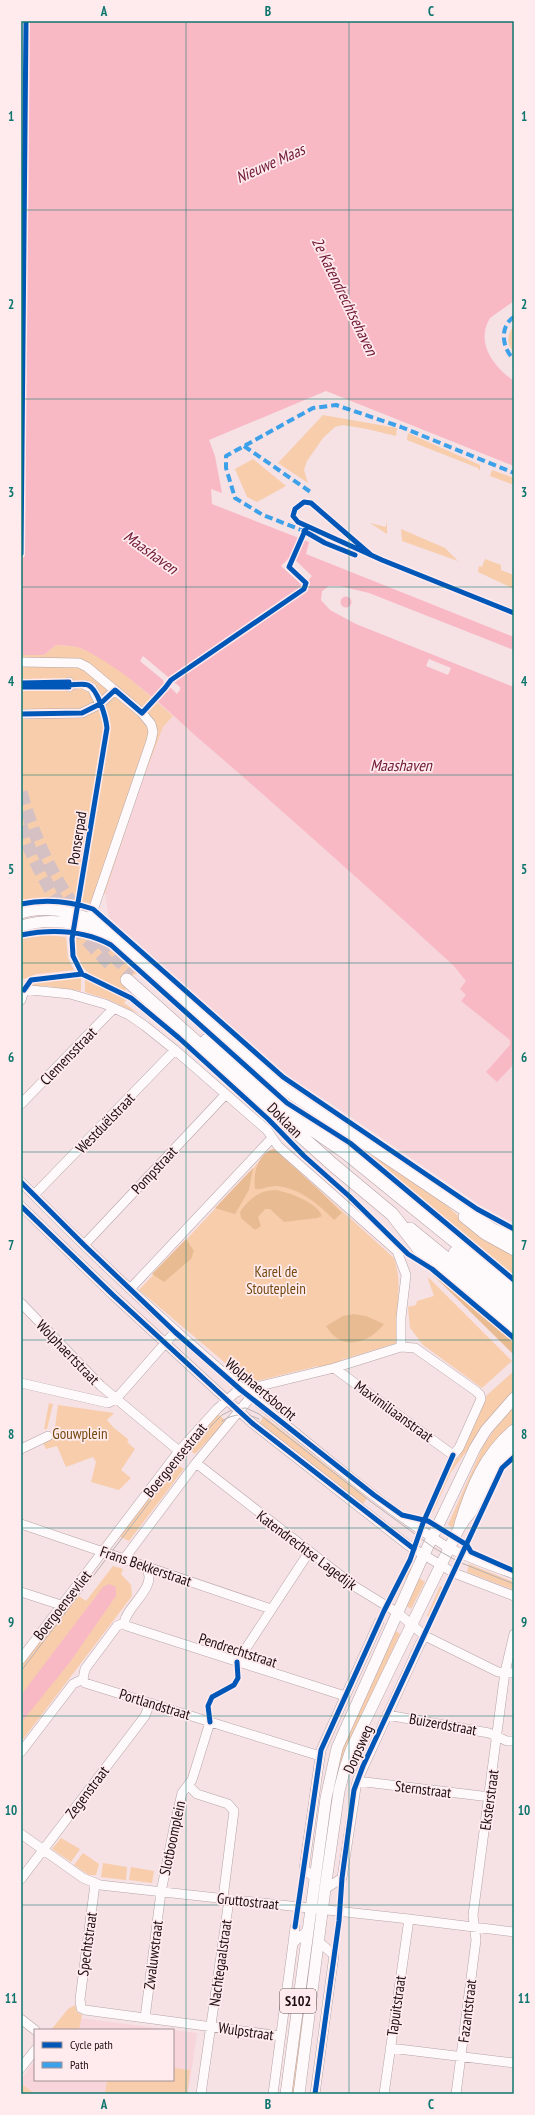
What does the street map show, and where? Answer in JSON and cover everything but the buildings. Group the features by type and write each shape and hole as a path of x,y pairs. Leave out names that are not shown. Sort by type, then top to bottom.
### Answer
{"highway":[{"name":"Doklaan","path":"514,1289 345,1152 293,1116 129,977 332,1164 392,1214 420,1250 514,1329"},
{"path":"293,1116 353,1169 514,1302"},
{"path":"392,1214 514,1314"},
{"path":"461,1524 469,1499 485,1464 500,1443 514,1431"}],"main road":[{"name":"Doklaan","path":"22,911 51,910 77,914 103,926 113,937 284,1089 448,1200 493,1229 514,1238"},
{"name":"Doklaan","path":"24,925 55,922 75,924 113,937"},
{"name":"Doklaan","path":"448,1200 476,1228 514,1250"},
{"name":"Dorpsweg","path":"286,2094 310,1908 329,1780 337,1748 424,1555 475,1448 486,1430 514,1398"},
{"name":"Dorpsweg","path":"298,2094 339,1791 349,1757 461,1524 471,1512 494,1466 514,1445"}],"street":[{"path":"21,662 79,663 98,674 115,690 145,710 151,724 153,732 152,741 90,919"},
{"path":"85,685 92,688 100,704"},
{"path":"21,714 82,714 100,704 115,690"},
{"path":"22,911 24,925"},
{"path":"21,1000 23,989"},
{"name":"Doklaan","path":"23,989 70,994 114,1008 145,1026 267,1130 272,1138 322,1186 397,1251 406,1274 401,1317 401,1347"},
{"name":"Clemensstraat","path":"21,1104 114,1008"},
{"name":"Westduëlstraat","path":"34,1195 175,1050"},
{"name":"Pompstraat","path":"84,1245 225,1095"},
{"path":"130,1289 272,1138"},
{"name":"Wolphaertsbocht","path":"21,1182 175,1332 241,1390 374,1495 433,1537 450,1548 514,1574"},
{"name":"Wolphaertsbocht","path":"21,1206 165,1343 252,1423 403,1542 441,1565 470,1580 514,1596"},
{"name":"Wolphaertstraat","path":"21,1303 116,1399"},
{"path":"21,1383 108,1404 116,1399 175,1332"},
{"name":"Boergoensestraat","path":"104,1552 179,1451 228,1400 241,1390 334,1368 401,1347"},
{"name":"Maximiliaanstraat","path":"334,1368 453,1455 459,1448 481,1397 476,1391 415,1348 401,1347"},
{"name":"Boergoensestraat","path":"124,1559 196,1463 240,1412 260,1386"},
{"path":"116,1399 179,1451"},
{"path":"21,1449 48,1436"},
{"name":"Katendrechtse Lagedijk","path":"196,1463 309,1552 376,1601 398,1613 425,1636 498,1672 510,1673"},
{"name":"Frans Bekkerstraat","path":"21,1524 271,1609"},
{"name":"Boergoensevliet","path":"21,1659 61,1605 104,1552"},
{"path":"237,1662 309,1552"},
{"path":"21,1752 73,1684 83,1679 85,1669 118,1626 124,1623 125,1616 146,1588 149,1577 146,1567"},
{"path":"21,1592 61,1605"},
{"name":"Dorpsweg","path":"315,1878 304,1869 320,1756 378,1622"},
{"name":"Pendrechtstraat","path":"124,1623 127,1626 345,1696"},
{"path":"371,1639 391,1628"},
{"name":"Eksterstraat","path":"475,1927 473,1915 498,1737 510,1673 514,1634"},
{"name":"Dorpsweg","path":"325,1889 342,1878 357,1781 425,1636"},
{"name":"Portlandstraat","path":"83,1679 85,1683 320,1756"},
{"name":"Zegenstraat","path":"21,1879 145,1716 150,1703"},
{"name":"Buizerdstraat","path":"387,1715 489,1733 514,1741"},
{"path":"189,1786 210,1722"},
{"name":"Sternstraat","path":"357,1781 490,1797"},
{"name":"Slotboomplein","path":"162,1892 182,1793 189,1786 197,1794 228,1804 234,1812 226,1899"},
{"name":"Gruttostraat","path":"21,1834 83,1878 95,1884 514,1932"},
{"name":"Spechtstraat","path":"80,2003 95,1884"},
{"name":"Zwaluwstraat","path":"145,2018 162,1892"},
{"name":"Nachtegaalstraat","path":"201,2094 226,1899"},
{"name":"Tapuitstraat","path":"384,2094 409,1919"},
{"path":"273,2094 295,1927"},
{"name":"Fazantstraat","path":"456,2094 476,1940 475,1927"},
{"path":"293,1943 308,1930"},
{"path":"315,2094 334,1955 319,1942"},
{"name":"Wulpstraat","path":"80,2003 85,2010 281,2036"},
{"path":"21,2019 34,2029"},
{"path":"390,2048 514,2063"},
{"path":"21,2068 34,2051"}],"shaded area":[{"path":"173,716 514,993 514,1224 480,1205 342,1111 285,1075 109,918 105,893 139,790 163,727"},
{"path":"274,1149 342,1213 334,1220 322,1208 308,1198 300,1193 284,1187 276,1186 255,1189 257,1165 268,1151"},
{"path":"253,1168 249,1190 235,1214 215,1208"},
{"path":"274,1190 301,1198 315,1207 322,1216 284,1222 270,1209 265,1209 258,1217 261,1226 255,1230 241,1218 240,1212 254,1196 263,1192"},
{"path":"186,1239 194,1251 191,1259 164,1282 152,1274"},
{"path":"430,1272 514,1342 514,1355"},
{"path":"354,1314 366,1316 384,1324 375,1334 356,1342 343,1341 335,1337 326,1326 343,1316"},
{"path":"72,2017 163,2029 60,2029"},
{"path":"174,2030 197,2033 188,2094 21,2094 21,2079 34,2062 34,2081 174,2081"}],"green space":[{"path":"514,326 514,352 511,349 508,339"},
{"path":"323,415 397,428 396,436 343,425 335,427 323,438 307,461 304,470 308,483 278,463"},
{"path":"408,433 480,465 480,471 478,468 407,440"},
{"path":"253,459 286,486 257,502 247,497 235,469"},
{"path":"492,470 514,478 514,485 490,476"},
{"path":"387,520 387,534 370,523 386,527"},
{"path":"401,529 445,548 458,561 402,541"},
{"path":"485,559 501,565 501,570 514,575 514,589 478,572 479,566 482,567"},
{"path":"56,645 80,648 108,662 131,679 173,716 163,727 139,790 105,893 93,909 75,904 48,901 21,904 21,655 44,655"},
{"path":"42,903 69,905 69,910 28,905"},
{"path":"66,925 65,930 47,929 21,933 21,929"},
{"path":"48,935 66,937 68,958 74,970 37,974 21,980 21,939"},
{"path":"75,935 102,943 117,953 139,973 130,976 125,992 96,978 82,966 77,958"},
{"path":"81,977 81,991 45,986 29,987 34,982"},
{"path":"85,978 127,999 124,1003 139,1014 107,999 85,992"},
{"path":"351,1142 437,1197 473,1229 514,1255 514,1277"},
{"name":"Karel de Stouteplein","path":"274,1149 394,1258 397,1269 399,1290 396,1332 397,1343 341,1360 342,1362 319,1368 318,1366 249,1383 139,1290 270,1150"},
{"path":"429,1278 512,1361 482,1388 423,1345 410,1328 408,1307 416,1305 417,1301 434,1296 428,1279"},
{"path":"514,1371 514,1392 489,1421 451,1472 433,1512 429,1515 453,1461 459,1457 487,1395"},
{"path":"49,1403 53,1404 47,1429 44,1429"},
{"name":"Gouwplein","path":"58,1405 114,1413 107,1420 129,1440 127,1442 135,1449 121,1470 131,1478 119,1490 91,1482 96,1462 93,1457 66,1467 57,1446 46,1449 43,1443 54,1434"},
{"path":"514,1405 514,1424 492,1444 481,1463 454,1528 448,1525 483,1446 502,1418"},
{"path":"218,1414 226,1421 195,1454 187,1448"},
{"path":"264,1416 365,1496 367,1498 363,1504 261,1424 260,1422"},
{"path":"175,1463 184,1469 129,1541 119,1536"},
{"path":"469,1564 514,1582 514,1590 467,1572"},
{"path":"113,1566 123,1569 121,1574 131,1585 132,1596 21,1742 21,1666 76,1594 86,1601"},
{"path":"408,1567 413,1569 410,1575 404,1580 395,1599"},
{"path":"419,1578 425,1582 411,1609 407,1606"},
{"path":"440,1586 445,1588 430,1618 427,1616"},
{"path":"396,1631 400,1634 345,1751 321,1890 319,1890 332,1788 342,1748"},
{"path":"61,1838 80,1849 71,1862 52,1849"},
{"path":"83,1853 99,1864 96,1875 89,1875 74,1865"},
{"path":"103,1863 127,1867 126,1880 101,1877"},
{"path":"131,1867 154,1871 152,1883 129,1880"},
{"path":"313,1927 316,1928 294,2094 291,2094"},
{"path":"75,2005 77,2012 82,2015 79,2029 52,2029 68,2009"},
{"path":"174,2068 190,2070 187,2094 105,2094 107,2081 174,2081"},
{"path":"23,2085 35,2094 21,2094"}],"water":[{"path":"21,21 514,21 514,301 490,318 486,327 485,336 489,354 494,362 514,381 514,466 326,391 209,440 215,456 222,493 211,489 212,504 309,542 306,554 514,637 514,650 369,593 340,586 329,586 322,591 321,600 330,610 356,624 514,687 514,1064 497,1082 486,1072 510,1045 510,1040 461,1001 466,995 460,989 466,981 454,966 333,857 151,696 119,671 82,648 74,646 56,645 44,655 21,655"},
{"path":"344,597 348,597 350,598 350,606 344,607 341,604 341,600"},
{"path":"109,1584 116,1587 116,1596 70,1662 21,1723 21,1695 103,1587"}],"pier":[{"path":"291,556 312,576 303,586 281,566"},
{"path":"143,656 180,687 177,694 171,688 165,688 163,680 140,661"},
{"path":"429,659 451,668 448,675 426,666"}],"ferry route":[{"path":"171,680 304,589 306,583"}],"tunnel":[{"path":"69,685 85,685"},
{"path":"21,792 39,844 64,891 94,933 132,974"},
{"path":"21,826 37,865 58,901 83,935 111,965"}],"tram line":[{"path":"21,1671 157,1492 212,1425 222,1415 234,1409 246,1408 259,1414 370,1501 434,1548 459,1562 514,1584"},
{"path":"222,1421 236,1415 245,1415 259,1419"}],"marked path":[{"path":"514,317 509,321 504,332 505,344 510,355 514,359"},
{"path":"305,529 304,531 263,515 235,498 226,468 226,456 313,408 336,405 401,427 514,473"},
{"path":"244,446 312,493"}],"cycle path":[{"path":"21,554 26,21"},
{"path":"371,555 311,503 304,502 295,509 293,516 298,522 382,560 514,613"},
{"path":"21,714 82,713 100,704 115,690 142,713 171,680 304,589 306,583 289,567 307,526"},
{"path":"304,531 325,543 355,555"},
{"path":"21,683 69,682 69,687 21,687"},
{"name":"Ponserpad","path":"69,685 86,684 92,688 101,704 107,728 72,939 73,956 82,974"},
{"path":"21,904 48,901 75,904 93,909 283,1077 477,1209 514,1229"},
{"path":"21,935 44,932 67,932 89,936 111,945 287,1103 350,1143 514,1280"},
{"path":"24,990 31,980 82,974 131,998 179,1038 268,1119 304,1156 349,1196 408,1254 432,1269 514,1338"},
{"path":"21,1182 175,1332 241,1390 374,1495 402,1515 428,1521 467,1545 471,1552 514,1571"},
{"path":"21,1206 113,1295 252,1423 414,1549"},
{"path":"295,1927 321,1750 384,1611 410,1560 423,1523 453,1455"},
{"path":"315,2094 339,1921 342,1878 354,1790 363,1766 502,1468 514,1457"},
{"path":"210,1722 208,1706 212,1697 234,1685 238,1678 237,1662"}],"water label":[{"name":"Nieuwe Maas","path":"270,163"},
{"name":"2e Katendrechtsehaven","path":"345,296"},
{"name":"Maashaven","path":"151,552"},
{"name":"Maashaven","path":"401,765"}]}
